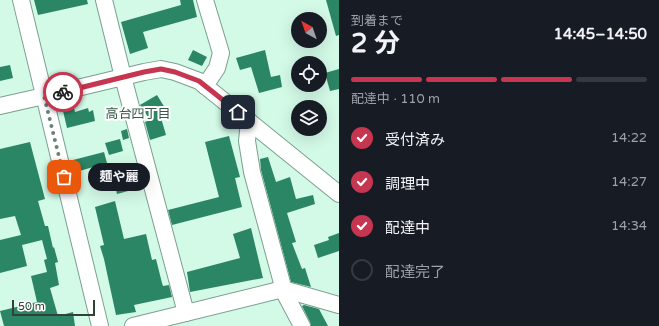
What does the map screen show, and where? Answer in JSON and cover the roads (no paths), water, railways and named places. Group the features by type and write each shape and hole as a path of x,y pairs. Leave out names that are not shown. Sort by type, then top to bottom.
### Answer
{"street":[{"path":"21,0 100,326"},
{"path":"104,0 186,313"},
{"path":"205,0 221,53 217,68 205,86"},
{"path":"0,106 144,72 161,69 175,72 199,81 339,194"},
{"path":"249,121 247,141 252,172 283,289 302,326"},
{"path":"133,326 283,289 339,305"}],"place":[{"name":"麺や麗","path":"64,177"}],"district":[{"name":"高台四丁目","path":"138,114"}]}
